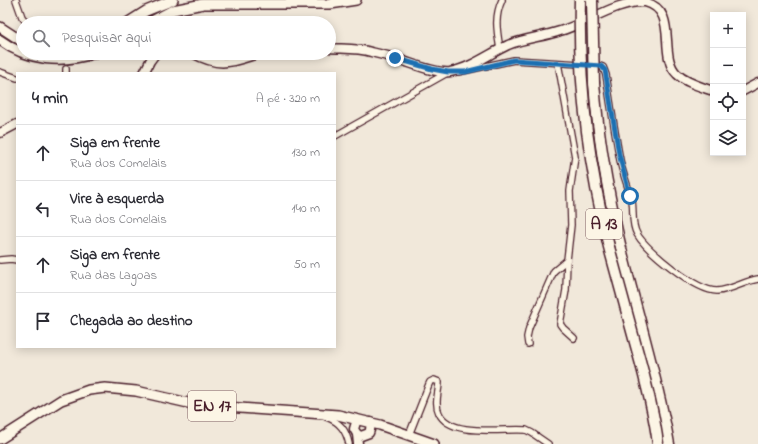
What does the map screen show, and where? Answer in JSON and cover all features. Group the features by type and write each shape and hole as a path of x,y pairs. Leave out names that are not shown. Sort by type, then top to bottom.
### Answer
{"highway":[{"name":"A 13","path":"580,0 583,88 594,174 609,245 646,384 658,444"},
{"name":"A 13","path":"592,0 594,83 599,135 606,178 619,241 656,380 668,444"}],"main road":[{"path":"139,16 151,9 173,0"},
{"path":"161,16 173,10 203,4 330,4 356,0"},
{"path":"0,27 16,37"},
{"path":"0,40 16,49"},
{"name":"EN 17","path":"0,438 61,400 89,390 105,388 136,391 197,405 338,415 371,422 434,444"}],"street":[{"path":"16,0 22,16"},
{"path":"500,49 496,21 497,13 502,0"},
{"path":"336,135 448,72 471,65 500,49 521,40 567,29 614,6 637,1 645,2 662,13 666,21 669,57 671,65 677,74 710,90"},
{"path":"336,49 367,51 448,72 465,72 514,60 601,66 605,70 619,154 632,202 636,234 684,278 698,286 716,291 735,288 758,279"},
{"path":"144,72 151,60"},
{"path":"206,60 220,64 237,60"},
{"path":"558,63 575,157 570,191 571,225 567,260 566,290 560,324 562,328 574,338"},
{"path":"0,72 16,78"},
{"path":"746,89 758,83"},
{"path":"0,133 16,125"},
{"path":"0,260 16,260"},
{"path":"528,344 527,338 529,328 554,271 567,260"},
{"path":"409,435 429,384 434,380 439,382 437,401 438,413 444,421 454,427 470,430 526,430 548,444"},
{"path":"310,412 333,419 338,423 346,433 349,444"},
{"path":"338,415 348,422 361,436 367,434 380,425"},
{"path":"357,419 355,431 358,444"},
{"path":"362,444 370,430 371,422"}],"route":[{"path":"395,58 448,72 465,72 514,60 597,65 603,67 606,75 619,154 630,196"}]}
